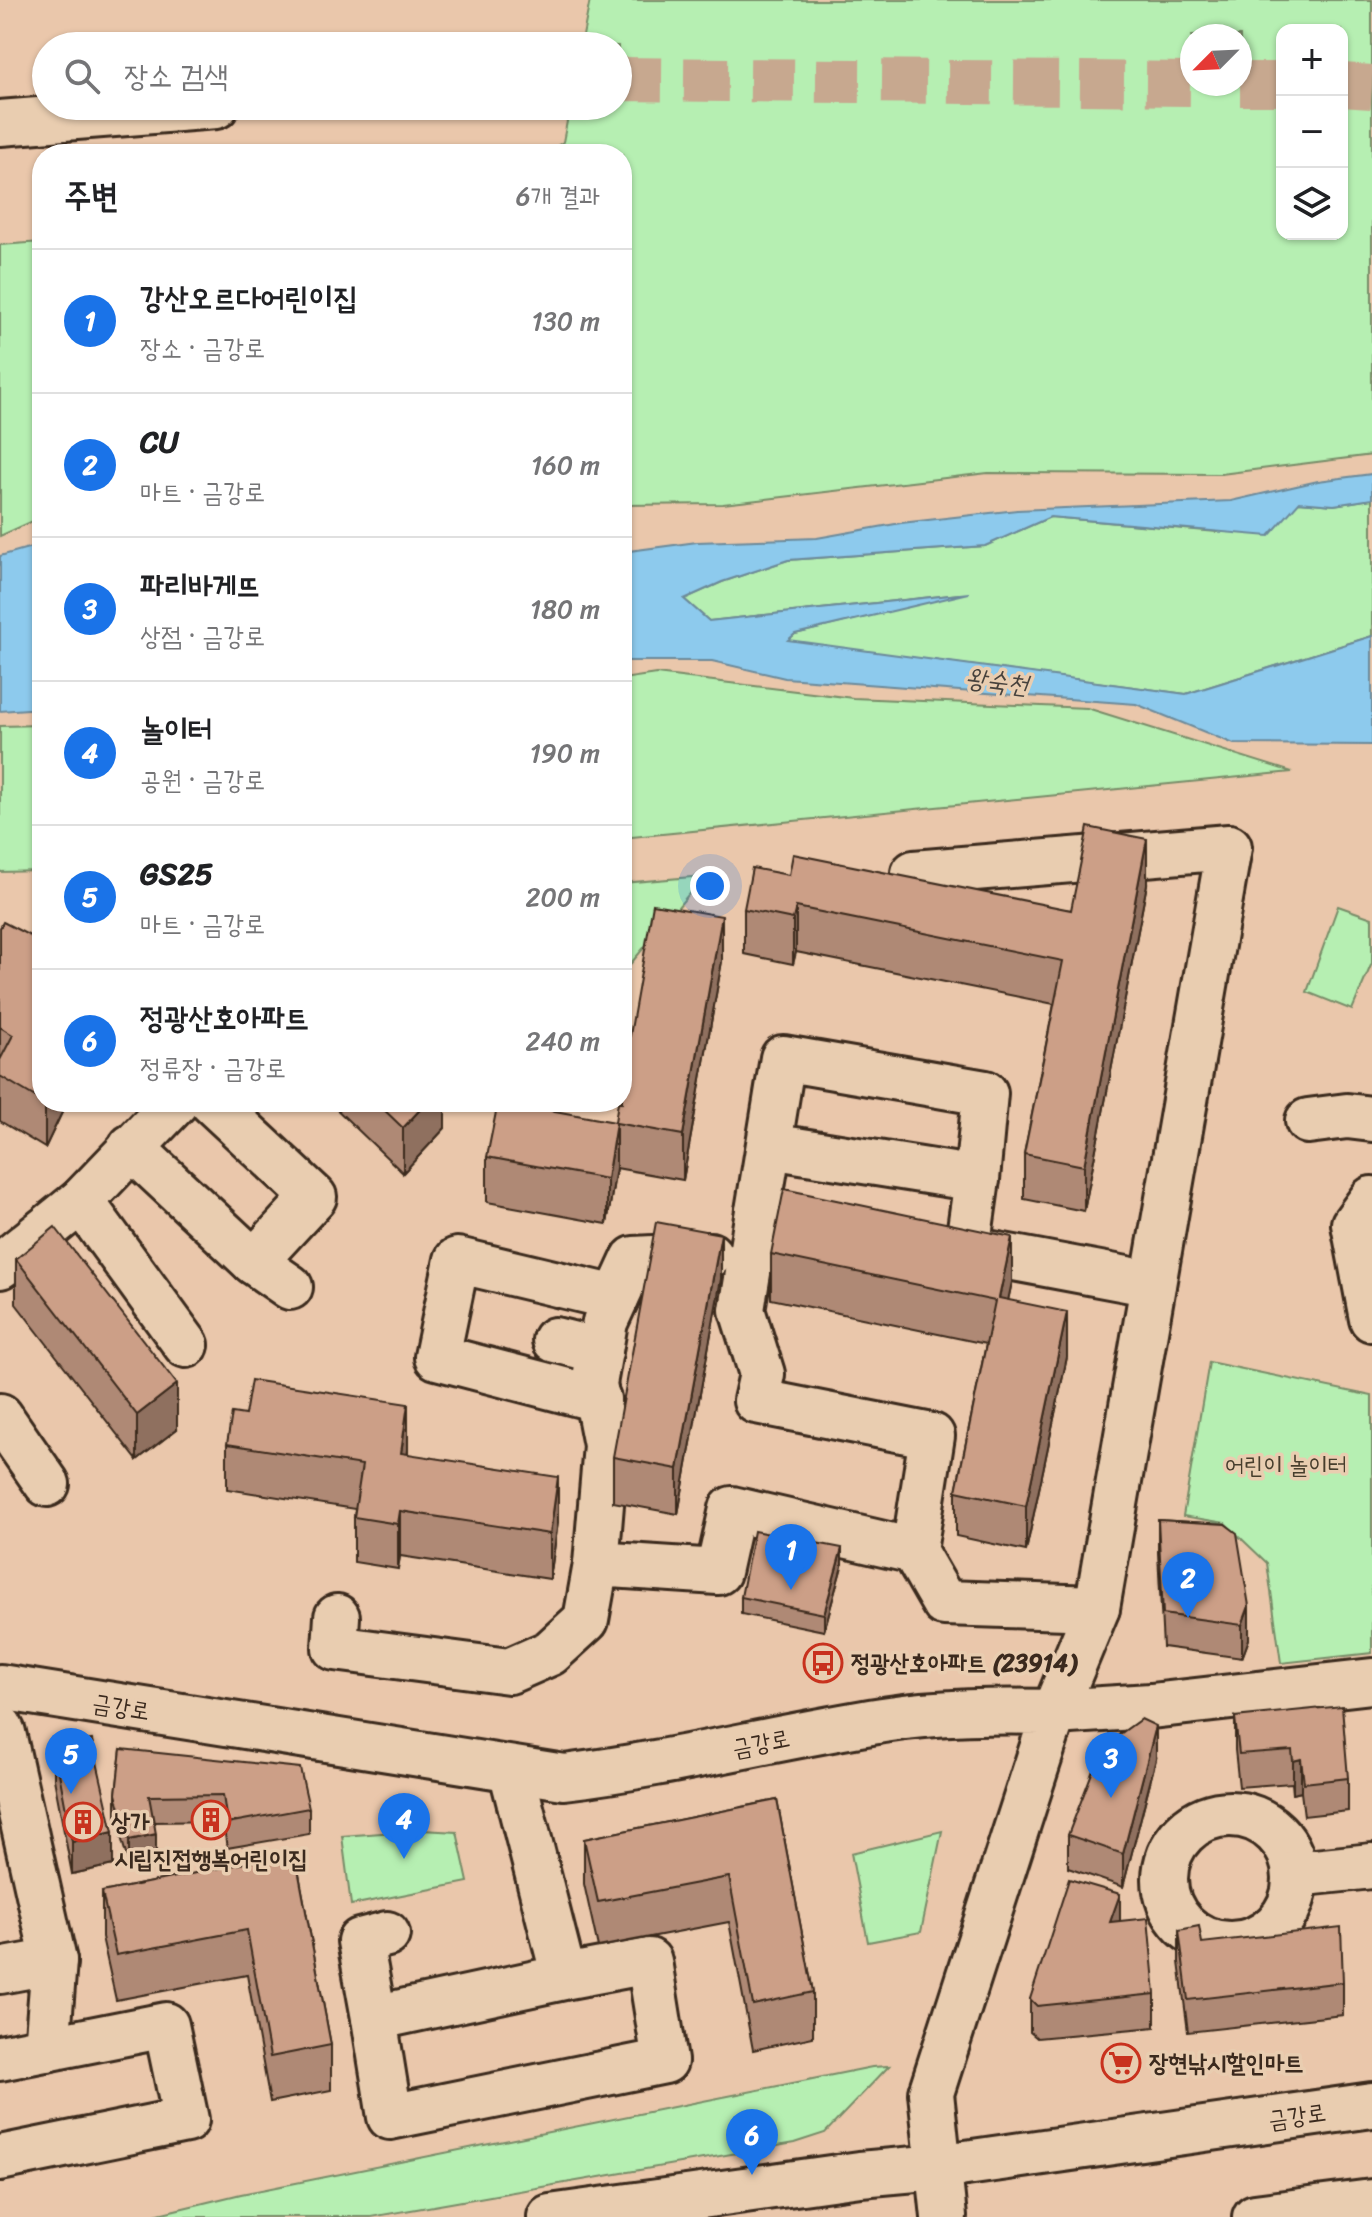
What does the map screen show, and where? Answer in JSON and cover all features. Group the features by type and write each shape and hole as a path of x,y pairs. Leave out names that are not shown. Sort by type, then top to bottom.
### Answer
{"main road":[{"path":"0,123 38,120"},
{"path":"914,873 1229,847 1097,1608 1054,1712 931,2093 944,2217"},
{"path":"967,1250 985,1093 783,1058 742,1310 762,1374 756,1401 932,1436 914,1551 944,1603 1097,1608"},
{"path":"5,1252 81,1201 166,1112"},
{"path":"223,1112 314,1197 254,1262"},
{"path":"1308,1121 1347,1116 1372,1119"},
{"path":"770,1146 977,1179"},
{"path":"131,1147 254,1262 290,1287"},
{"path":"1372,1199 1354,1224 1372,1319"},
{"path":"81,1201 186,1345"},
{"path":"758,1211 877,1233"},
{"path":"922,1241 1153,1284"},
{"path":"337,1617 335,1648 509,1671 550,1653 586,1620 596,1564 606,1445 594,1384 605,1322 634,1259 751,1253"},
{"path":"598,1399 437,1357 457,1260 616,1298"},
{"path":"555,1340 600,1351"},
{"path":"0,1416 47,1484"},
{"path":"596,1564 718,1572 732,1509 914,1551"},
{"name":"금강로","path":"0,1687 564,1777 624,1770 885,1719 972,1711 1054,1712 1151,1706 1372,1681"},
{"path":"0,1727 54,1961 47,2049"},
{"path":"511,1769 564,1977"},
{"path":"1295,1874 1372,1866"},
{"path":"374,2018 649,1961 665,2061 390,2117 360,1941 387,1934"},
{"path":"0,1971 54,1961"},
{"path":"0,2058 166,2025 186,2120 0,2158"},
{"name":"금강로","path":"550,2217 860,2174 938,2167 1372,2105"},
{"path":"1255,2217 1371,2207"}],"green space":[{"path":"590,0 1372,0 1372,455 1221,474 988,473 723,504 632,505 632,144 560,144 567,120 632,120 632,32 584,32"},
{"path":"32,243 32,521 0,536 0,245"},
{"path":"1372,499 1372,636 1186,694 787,641 795,634 959,594 709,621 684,599 722,582 788,560 985,546 1050,517 1217,532 1299,502 1334,505"},
{"path":"656,674 853,698 1087,708 1292,772 632,837 632,678"},
{"path":"32,725 32,871 0,872 0,726"},
{"path":"704,876 632,962 632,882"},
{"path":"1338,906 1372,918 1372,963 1352,1010 1307,992"},
{"name":"어린이 놀이터","path":"1209,1362 1372,1396 1372,1653 1281,1663 1267,1563 1225,1523 1183,1516"},
{"path":"422,1830 457,1832 468,1882 351,1905 342,1836"},
{"path":"942,1831 921,1932 868,1942 851,1853"},
{"path":"889,2066 825,2133 794,2143 371,2217 146,2217 241,2194"}],"water":[{"name":"왕숙천","path":"1372,474 1372,499 1334,505 1299,502 1269,536 1050,517 985,546 788,560 722,582 684,599 709,621 969,593 795,634 788,640 1186,694 1372,636 1372,745 1234,744 1136,704 785,678 712,661 632,661 632,551 697,542 817,538 901,523 1017,510 1231,501 1318,481"},
{"path":"32,547 32,709 0,711 0,556"}],"building":[{"path":"1088,827 1147,839 1084,1166 1024,1154 1063,961 796,907 793,919 744,909 752,868 789,875 793,854 1071,910"},
{"path":"653,904 722,916 683,1135 616,1123 607,1179 487,1157 496,1112 560,1112 615,1122 616,1112 632,1112 632,1024"},
{"path":"3,922 32,937 32,1095 0,1076 0,1060 13,1035 0,1027 0,928"},
{"path":"386,1112 418,1112 403,1128"},
{"path":"784,1189 1012,1237 999,1298 1067,1312 1026,1506 956,1491 995,1301 771,1254"},
{"path":"656,1222 721,1234 678,1469 613,1457"},
{"path":"55,1227 177,1384 137,1415 16,1259"},
{"path":"251,1380 408,1404 401,1453 558,1477 550,1534 400,1511 398,1524 354,1517 362,1465 227,1444 232,1413 245,1415"},
{"path":"1158,1520 1225,1524 1237,1533 1249,1606 1242,1625 1163,1614"},
{"path":"754,1531 842,1548 824,1614 741,1597"},
{"path":"1342,1706 1348,1778 1304,1783 1301,1759 1293,1761 1292,1750 1239,1754 1235,1717"},
{"path":"1141,1719 1156,1726 1123,1854 1068,1835 1102,1747"},
{"path":"92,1740 113,1832 72,1842 54,1746"},
{"path":"121,1749 300,1768 309,1808 227,1823 223,1795 149,1796 156,1834 129,1840 116,1794"},
{"path":"777,1800 813,1992 753,2005 729,1877 598,1902 584,1839"},
{"path":"295,1853 331,2045 270,2057 247,1930 116,1955 102,1892"},
{"path":"1069,1879 1120,1894 1110,1922 1148,1918 1155,1994 1037,2006 1030,1999"},
{"path":"1199,1926 1202,1943 1341,1927 1343,1982 1188,2000 1179,1930"}],"tunnel":[{"path":"632,79 1180,84"},
{"path":"1252,84 1276,84"},
{"path":"1348,85 1372,87"}],"place":[{"name":"강산오르다어린이집","path":"791,1590"},
{"name":"CU","path":"1188,1618"},
{"name":"정광산호아파트 (23914)","path":"823,1663"},
{"name":"GS25","path":"71,1794"},
{"name":"파리바게뜨","path":"1111,1798"},
{"name":"시립진접행복어린이집","path":"211,1820"},
{"name":"상가","path":"83,1822"},
{"name":"놀이터","path":"404,1859"},
{"name":"장현낚시할인마트","path":"1121,2063"},
{"name":"정광산호아파트","path":"752,2175"}]}
